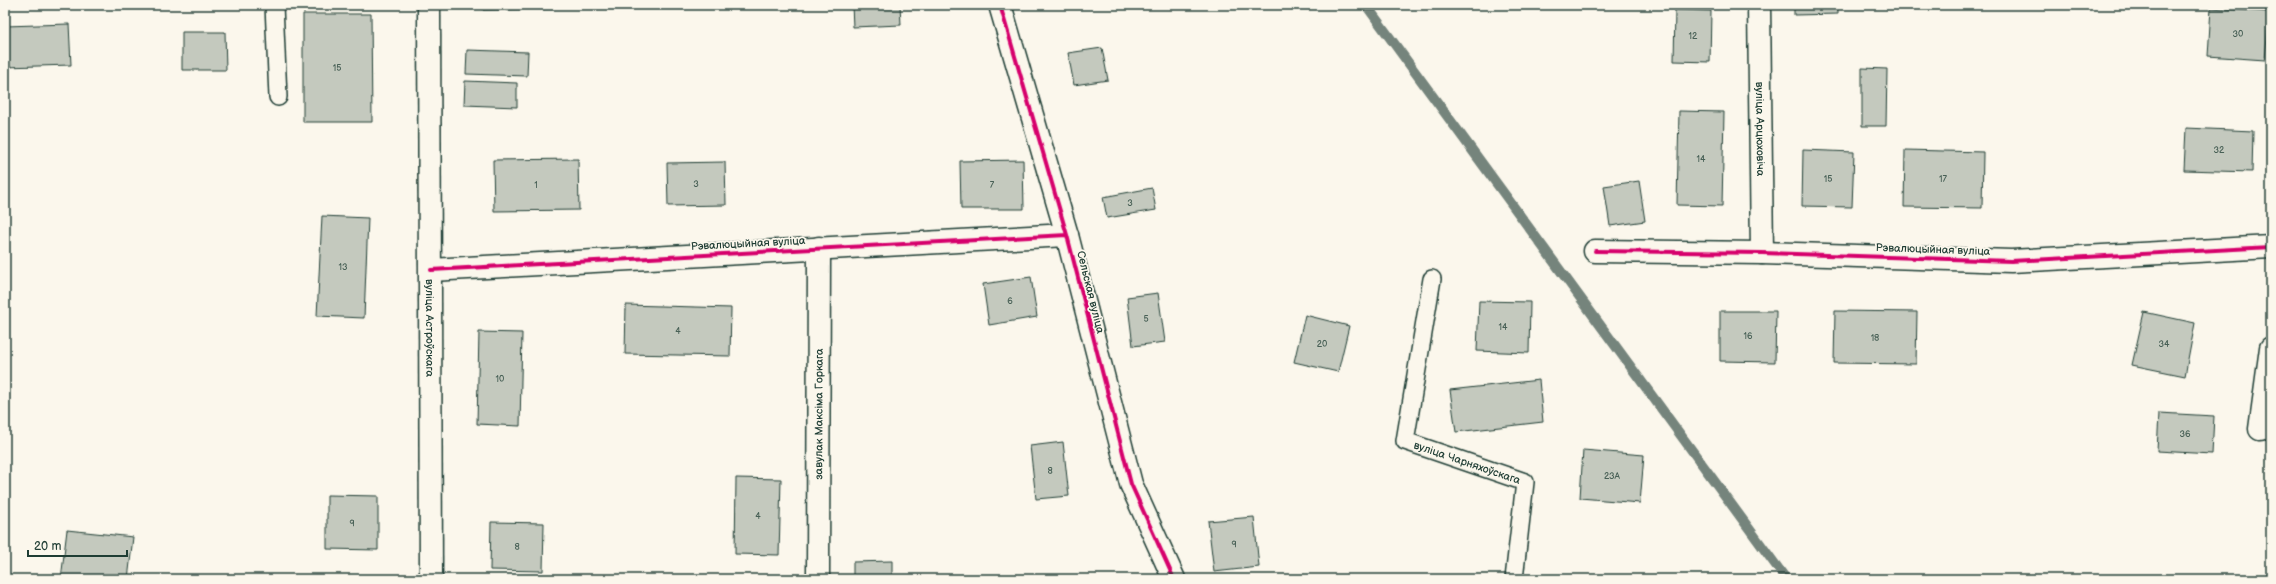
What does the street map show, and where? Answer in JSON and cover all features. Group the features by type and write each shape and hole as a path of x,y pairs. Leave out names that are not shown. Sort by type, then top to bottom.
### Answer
{"street":[{"name":"вуліца Астроўскага","path":"429,5 431,579"},
{"name":"Сельская вуліца","path":"1000,5 1067,235 1131,484 1174,579"},
{"name":"вуліца Арцюховіча","path":"1759,5 1762,253"},
{"name":"Рэвалюцыйная вуліца","path":"431,270 1067,235"},
{"name":"Рэвалюцыйная вуліца","path":"1595,251 1762,253 2011,260 2271,247"},
{"name":"завулак Максіма Горкага","path":"818,579 820,248"},
{"path":"2260,429 2271,348"}],"lane":[{"path":"274,5 278,97"},
{"name":"вуліца Чарняхоўскага","path":"1432,279 1405,441 1525,482 1514,579"}],"building":[{"path":"483,5 553,5 553,9 483,10"},
{"path":"852,5 900,5 901,25 853,27"},
{"path":"1794,5 1838,5 1838,14 1794,15"},
{"path":"2211,8 2269,12 2265,60 2208,56"},
{"path":"1675,10 1711,11 1710,62 1674,61"},
{"path":"303,14 371,14 372,122 303,122"},
{"path":"69,24 71,65 5,67 5,26"},
{"path":"182,32 225,32 226,70 182,70"},
{"path":"1102,48 1108,80 1074,85 1068,53"},
{"path":"467,50 528,52 527,76 466,74"},
{"path":"1862,68 1887,69 1886,126 1862,126"},
{"path":"465,81 517,83 517,107 464,105"},
{"path":"1679,111 1724,112 1722,206 1677,205"},
{"path":"2186,128 2253,131 2252,172 2184,170"},
{"path":"1803,150 1854,152 1852,207 1802,206"},
{"path":"1905,150 1983,152 1982,208 1904,207"},
{"path":"578,159 579,210 494,211 493,160"},
{"path":"1023,160 1024,209 961,209 960,161"},
{"path":"725,162 726,205 668,206 667,163"},
{"path":"1639,181 1645,221 1610,226 1604,186"},
{"path":"1152,188 1156,210 1107,218 1103,197"},
{"path":"322,216 368,218 364,318 317,316"},
{"path":"1031,277 1037,317 989,325 983,284"},
{"path":"1158,293 1165,342 1133,346 1127,297"},
{"path":"1479,301 1530,302 1529,353 1477,351"},
{"path":"626,305 731,308 730,356 625,354"},
{"path":"1720,311 1776,311 1775,362 1720,361"},
{"path":"1835,311 1917,312 1916,364 1834,363"},
{"path":"2144,312 2195,323 2185,376 2132,365"},
{"path":"1305,315 1349,326 1338,372 1294,362"},
{"path":"479,332 522,333 520,426 477,424"},
{"path":"1539,380 1543,422 1456,432 1450,390"},
{"path":"2159,413 2214,416 2212,454 2157,451"},
{"path":"1063,442 1069,496 1036,499 1030,446"},
{"path":"1583,450 1644,455 1640,503 1580,498"},
{"path":"736,478 781,479 779,555 735,554"},
{"path":"327,495 378,496 378,550 327,549"},
{"path":"1254,517 1259,567 1214,572 1208,521"},
{"path":"491,522 544,523 543,571 490,570"},
{"path":"67,530 133,537 128,579 61,579"},
{"path":"892,561 892,579 853,579 853,562"}],"waterway":[{"path":"1366,5 1786,579"}],"cycle path":[{"path":"1000,5 1067,235 1131,484 1174,579"},
{"path":"431,270 1067,235"},
{"path":"1595,251 1762,253 2011,261 2271,247"}]}
